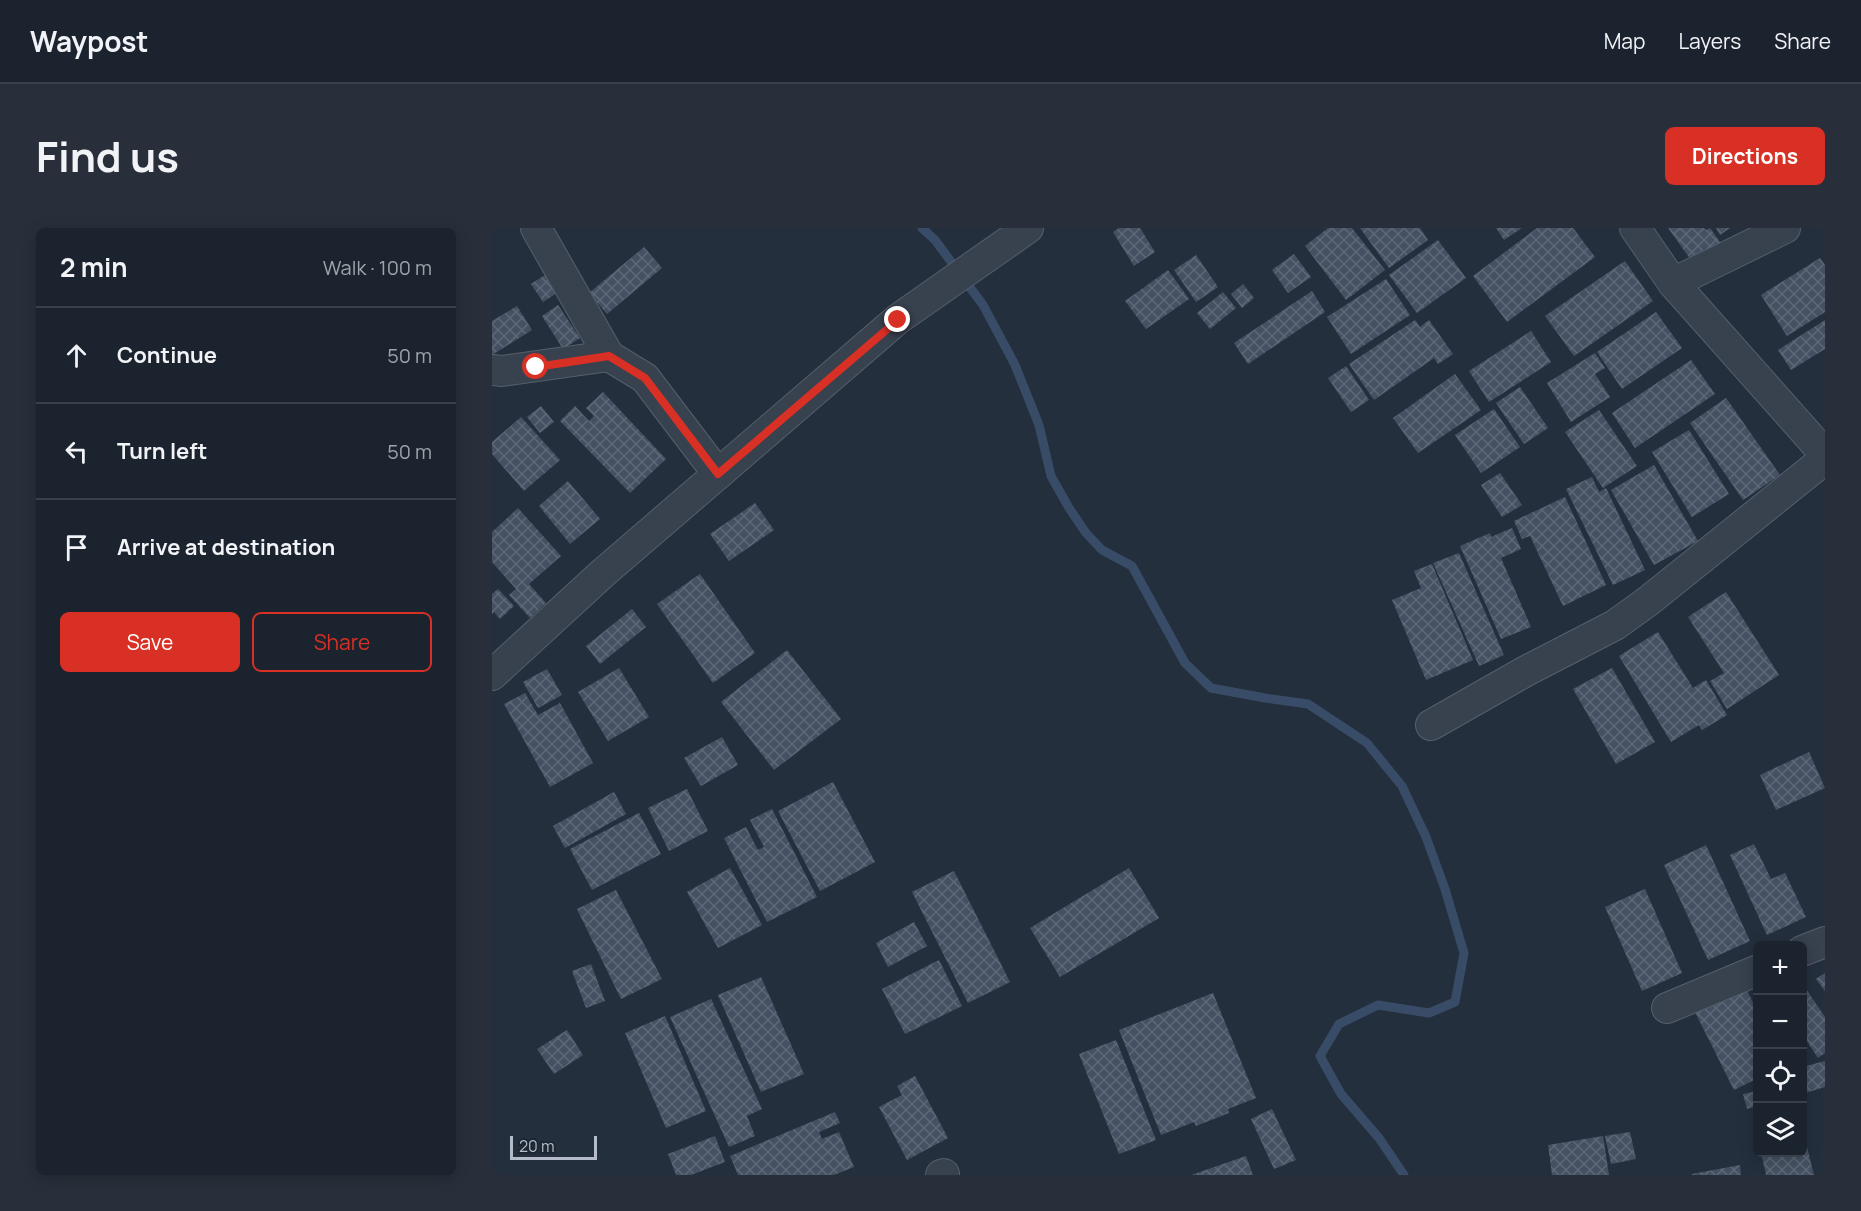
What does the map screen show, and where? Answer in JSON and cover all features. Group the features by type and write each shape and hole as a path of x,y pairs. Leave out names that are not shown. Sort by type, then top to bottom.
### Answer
{"street":[{"path":"536,228 609,356 645,378 718,474"},
{"path":"492,675 603,573 898,320 1028,228"},
{"path":"1635,228 1673,283 1825,454"},
{"path":"1673,283 1785,228"},
{"path":"492,370 514,370 609,356"},
{"path":"1431,725 1526,671 1615,625 1647,602 1825,459"},
{"path":"1807,949 1825,942"},
{"path":"1667,1008 1753,972"}],"building":[{"path":"1119,228 1140,228 1155,252 1134,266 1113,232"},
{"path":"1328,228 1352,228 1385,270 1346,300 1305,246"},
{"path":"1360,228 1420,228 1428,240 1389,268"},
{"path":"1496,228 1522,228 1504,240"},
{"path":"1537,228 1573,228 1595,257 1507,322 1473,276"},
{"path":"1668,228 1704,228 1706,230 1710,228 1723,246 1710,256 1705,249 1691,260"},
{"path":"1716,228 1730,228 1720,235"},
{"path":"1438,240 1466,278 1417,313 1389,275"},
{"path":"644,247 662,268 607,314 589,293"},
{"path":"1294,254 1311,277 1288,293 1272,270"},
{"path":"1196,255 1218,287 1196,302 1174,270"},
{"path":"1820,258 1825,265 1825,312 1787,336 1761,295"},
{"path":"1625,261 1653,301 1574,356 1545,316"},
{"path":"1168,270 1189,299 1146,329 1125,301"},
{"path":"548,273 560,291 543,302 531,284"},
{"path":"1386,279 1410,315 1351,354 1327,317"},
{"path":"1243,284 1254,298 1242,308 1231,294"},
{"path":"1312,291 1325,312 1248,364 1234,343"},
{"path":"1223,292 1236,308 1210,329 1197,313"},
{"path":"558,305 580,338 563,349 542,316"},
{"path":"517,306 532,330 492,355 492,321"},
{"path":"1656,312 1682,348 1622,389 1597,352"},
{"path":"1415,320 1420,327 1429,320 1453,354 1438,364 1434,358 1374,400 1349,364"},
{"path":"1825,320 1825,349 1791,370 1778,350"},
{"path":"1531,331 1551,362 1489,402 1469,371"},
{"path":"1595,353 1605,368 1595,374 1610,397 1571,422 1547,383"},
{"path":"1691,360 1715,394 1635,448 1612,413"},
{"path":"1346,366 1369,400 1351,412 1328,378"},
{"path":"1455,374 1481,410 1418,453 1393,418"},
{"path":"1520,387 1548,428 1524,444 1496,403"},
{"path":"603,392 666,459 630,493 560,421 575,406 589,421 594,416 586,408"},
{"path":"1726,398 1780,475 1743,500 1690,423"},
{"path":"541,406 554,422 540,433 527,417"},
{"path":"1494,409 1520,447 1481,473 1455,435"},
{"path":"1599,410 1637,466 1603,488 1565,432"},
{"path":"521,417 560,460 524,491 492,454 492,442"},
{"path":"1689,430 1729,494 1692,517 1652,452"},
{"path":"1654,465 1698,541 1654,565 1611,490"},
{"path":"1500,473 1522,505 1502,517 1481,485"},
{"path":"1592,477 1599,492 1606,488 1645,570 1613,585 1566,489"},
{"path":"568,481 600,519 570,544 539,506"},
{"path":"1565,497 1606,585 1563,606 1530,536 1522,539 1514,521"},
{"path":"755,503 774,530 729,561 710,534"},
{"path":"518,508 561,556 529,584 546,603 530,618 509,595 516,589 492,562 492,532"},
{"path":"1512,528 1521,549 1501,558 1531,627 1501,639 1460,546 1490,533 1491,537"},
{"path":"1459,553 1504,655 1479,666 1433,563"},
{"path":"1432,564 1473,660 1426,680 1392,600 1421,588 1414,571"},
{"path":"700,574 755,653 713,683 657,604"},
{"path":"498,589 514,606 500,619 494,612 492,614 492,594"},
{"path":"1726,592 1779,675 1727,709 1710,681 1724,673 1688,617"},
{"path":"632,609 646,627 600,664 586,646"},
{"path":"1658,632 1693,688 1706,680 1727,715 1702,730 1699,725 1671,742 1619,656"},
{"path":"787,650 841,719 774,770 721,702"},
{"path":"619,668 649,717 608,741 578,692"},
{"path":"1612,668 1655,742 1616,764 1573,689"},
{"path":"547,669 562,695 538,708 523,682"},
{"path":"525,693 538,715 560,703 593,763 550,787 504,704"},
{"path":"722,737 738,765 701,786 684,758"},
{"path":"1809,752 1825,788 1776,810 1760,775"},
{"path":"833,782 875,862 820,891 778,811"},
{"path":"687,789 708,831 669,851 648,808"},
{"path":"614,792 626,814 565,848 553,826"},
{"path":"772,809 817,897 767,922 724,838 746,827 758,850 764,847 750,820"},
{"path":"639,813 661,854 592,890 570,849"},
{"path":"1754,844 1771,879 1785,873 1806,917 1767,935 1730,855"},
{"path":"1706,845 1750,941 1708,960 1664,865"},
{"path":"730,868 762,925 718,948 687,892"},
{"path":"1129,868 1159,918 1060,977 1030,928"},
{"path":"954,871 1010,982 968,1003 912,892"},
{"path":"1645,889 1682,973 1642,991 1605,907"},
{"path":"616,890 662,979 621,999 577,909"},
{"path":"914,922 927,946 888,967 876,943"},
{"path":"939,960 962,1006 905,1034 882,989"},
{"path":"591,964 605,1001 586,1008 572,971"},
{"path":"1825,973 1825,991 1816,979"},
{"path":"761,977 804,1074 761,1092 718,995"},
{"path":"1744,985 1753,1002 1753,1080 1734,1090 1694,1010"},
{"path":"1807,990 1825,1017 1825,1053 1818,1058 1807,1042"},
{"path":"1213,993 1256,1098 1228,1109 1229,1113 1196,1126 1194,1122 1161,1135 1119,1030"},
{"path":"711,999 762,1109 747,1116 755,1136 729,1147 670,1017"},
{"path":"665,1016 706,1111 666,1128 625,1033"},
{"path":"567,1030 583,1055 554,1074 537,1049"},
{"path":"1116,1040 1156,1140 1119,1154 1079,1054"},
{"path":"1825,1061 1825,1087 1807,1092 1807,1066"},
{"path":"915,1076 948,1138 907,1160 879,1107 902,1095 897,1086"},
{"path":"1753,1092 1753,1107 1747,1109 1743,1094"},
{"path":"1272,1109 1296,1160 1274,1169 1251,1119"},
{"path":"835,1112 840,1123 819,1132 822,1139 839,1132 854,1167 834,1175 738,1175 730,1156"},
{"path":"1630,1132 1636,1159 1611,1164 1605,1136"},
{"path":"715,1136 725,1162 691,1175 676,1175 668,1154"},
{"path":"1603,1136 1609,1175 1552,1175 1548,1145"},
{"path":"1807,1147 1814,1175 1766,1175 1762,1157 1807,1157"},
{"path":"1246,1156 1253,1175 1191,1175"},
{"path":"1740,1165 1741,1175 1692,1175 1692,1174"}],"waterway":[{"path":"922,228 935,240 983,305 1015,365 1039,425 1051,476 1069,508 1086,533 1102,550 1132,566 1185,663 1211,688 1308,704 1367,743 1402,786 1426,837 1445,889 1464,953 1455,1002 1429,1013 1378,1005 1339,1024 1320,1056 1341,1094 1379,1138 1404,1175"}],"route":[{"path":"536,367 609,356 645,378 718,474 898,320"}]}
